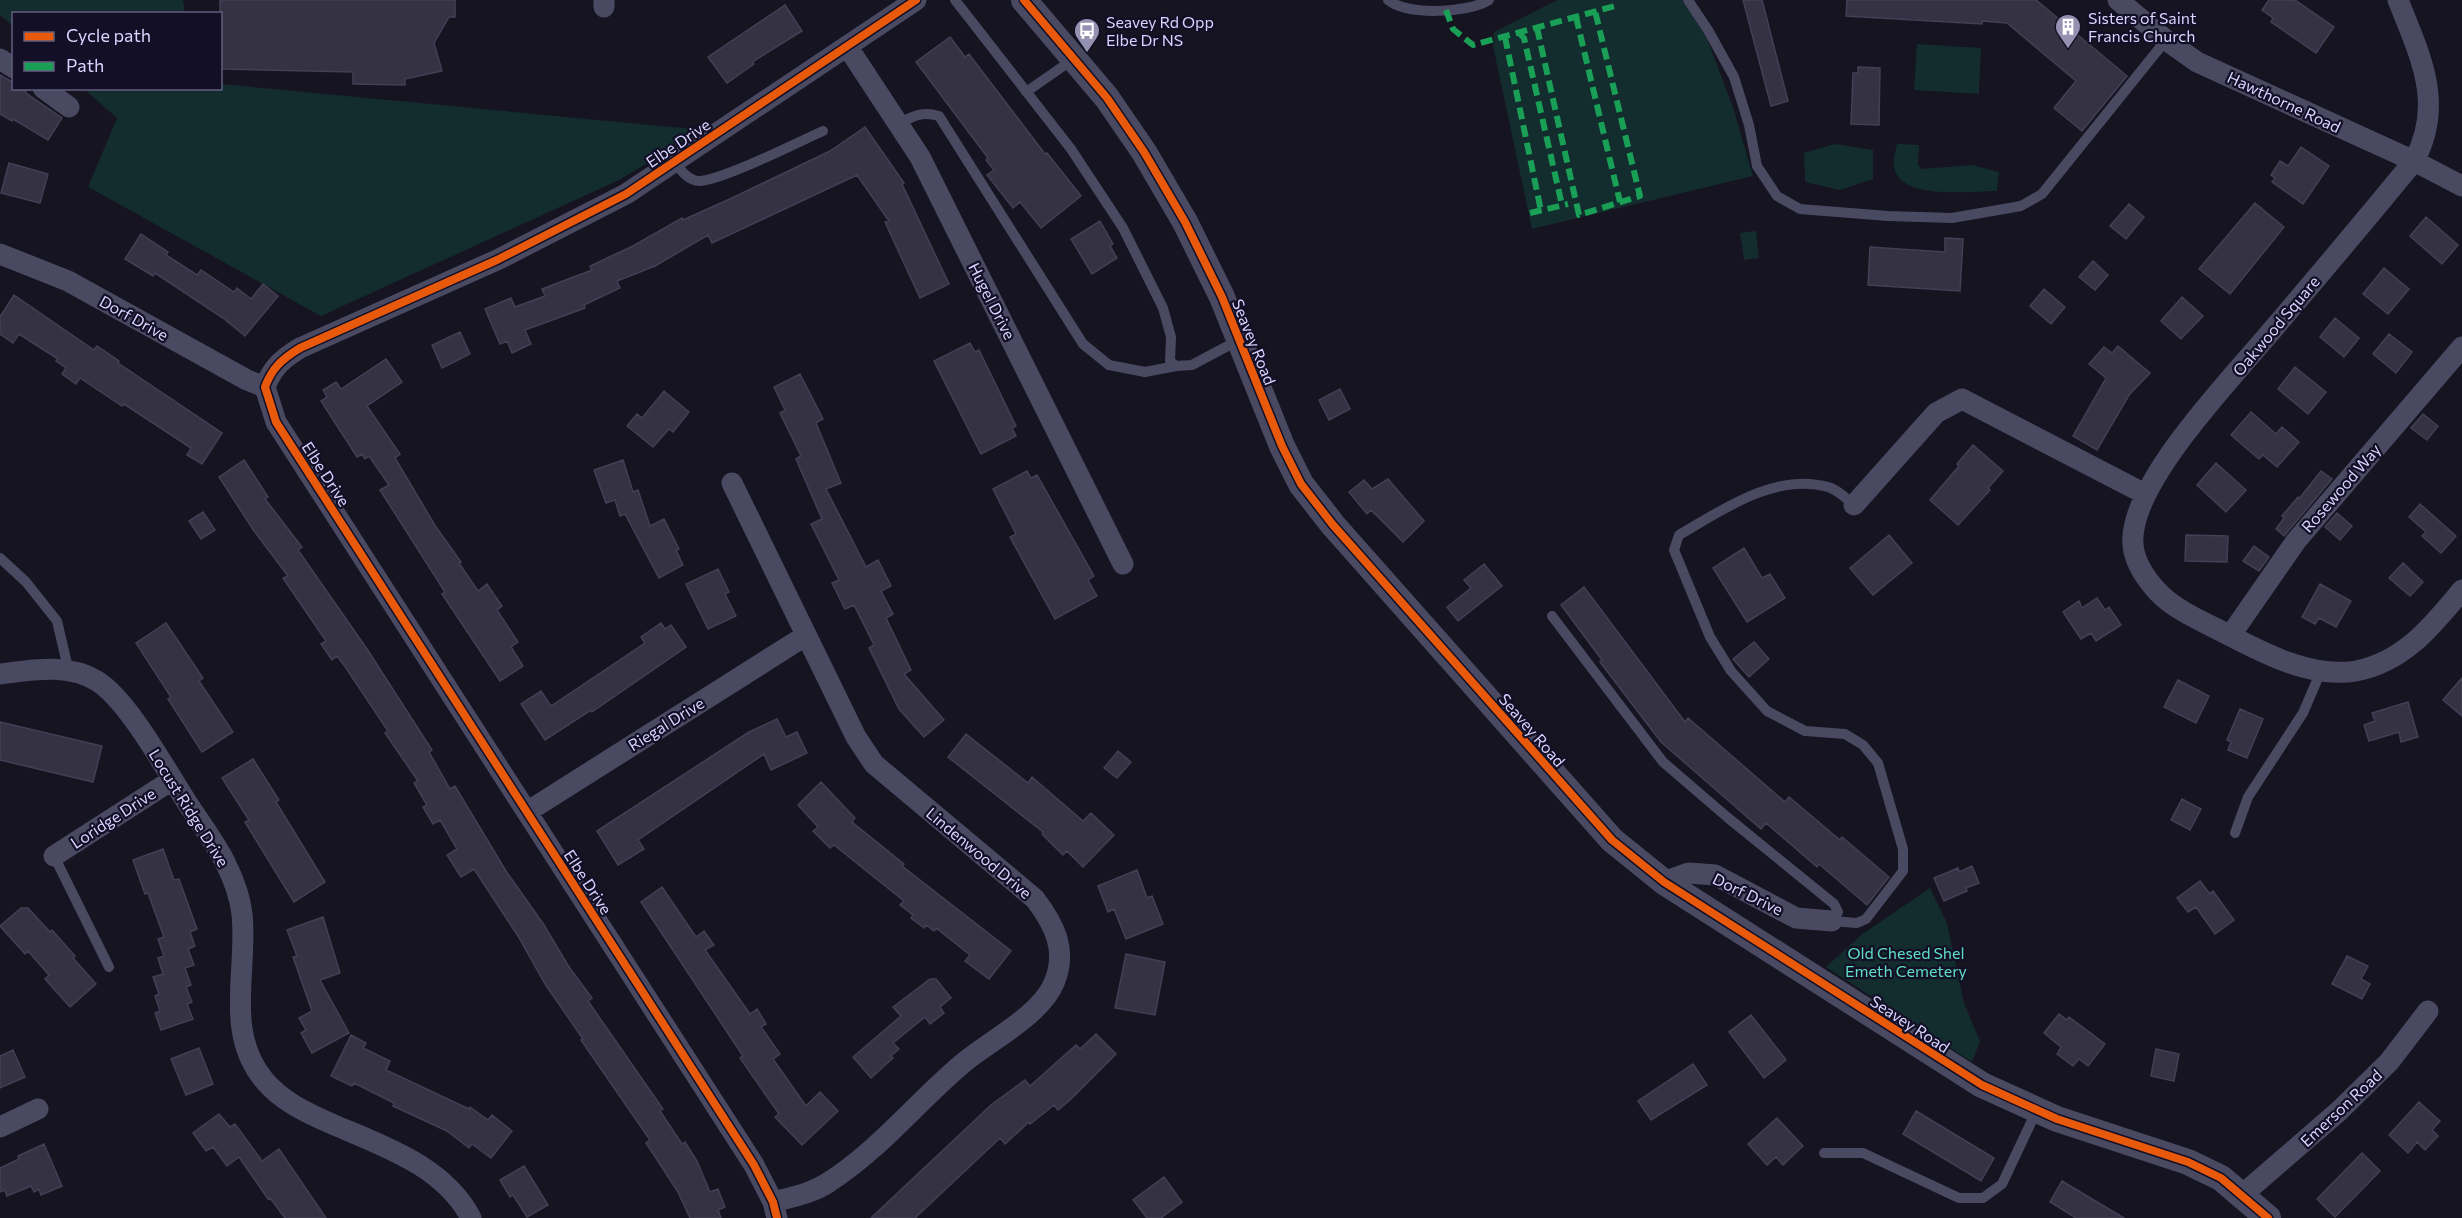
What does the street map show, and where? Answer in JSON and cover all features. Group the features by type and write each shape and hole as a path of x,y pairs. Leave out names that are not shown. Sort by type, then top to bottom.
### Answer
{"street":[{"name":"Elbe Drive","path":"775,1210 754,1165 276,422 265,387 271,371 283,359 300,348 496,260 626,194 916,0"},
{"name":"Seavey Road","path":"1024,0 1076,58 1107,98 1138,143 1173,202 1222,297 1282,446 1301,484 1333,525 1612,840 1664,882 1982,1085 2037,1110 2188,1162 2221,1178 2268,1218"},
{"name":"Hawthorne Road","path":"2118,0 2166,40 2197,62 2414,161 2462,186"},
{"name":"Oakwood Square","path":"2398,0 2421,61 2429,101 2429,123 2424,142 2414,161 2187,432 2156,474 2145,495 2133,536 2135,553 2142,572 2160,594 2191,616 2230,636 2284,660 2321,671 2355,671 2378,665 2395,657 2410,647 2434,624 2462,590"},
{"name":"Hugel Drive","path":"847,46 920,157 1123,564"},
{"path":"46,90 69,107"},
{"name":"Dorf Drive","path":"0,254 68,281 247,380 265,387"},
{"name":"Rosewood Way","path":"2230,636 2296,541 2462,347"},
{"path":"1854,505 1936,413 1962,399 2145,495"},
{"name":"Lindenwood Drive","path":"732,483 855,737 874,764 1035,899 1052,922 1060,944 1059,965 1054,983 1030,1012 962,1064 853,1166 827,1184 775,1210"},
{"name":"Riegal Drive","path":"527,812 805,636"},
{"name":"Locust Ridge Drive","path":"0,674 44,668 69,672 97,681 116,697 225,861 236,885 242,913 240,1006 242,1034 254,1065 264,1081 279,1095 305,1112 407,1158 432,1172 464,1203 471,1218"},
{"name":"Loridge Drive","path":"54,855 172,780"},
{"name":"Dorf Drive","path":"1664,882 1689,873 1715,875 1796,918 1832,921"},
{"name":"Emerson Road","path":"2242,1195 2339,1111 2389,1062 2428,1011"},
{"path":"0,1127 38,1109"}],"lane":[{"path":"955,0 1071,149 1123,228 1163,308 1171,337 1170,361 1176,366"},
{"path":"1388,0 1396,7 1418,12 1483,4 1489,0"},
{"path":"1688,0 1734,77 1749,125 1757,166 1778,195 1800,208 1877,215 1952,218 2021,206 2042,194 2166,40"},
{"path":"1026,92 1076,58"},
{"path":"898,124 926,112 939,116 1083,344 1109,365 1145,372 1192,365 1239,340"},
{"path":"674,162 688,178 699,181 722,175 823,131"},
{"path":"1552,616 1663,762 1834,904 1838,912 1832,921 1857,923 1866,920 1904,871 1904,849 1878,763 1863,745 1845,734 1805,731 1767,711 1731,671 1710,637 1674,550 1679,535 1747,498 1784,484 1803,483 1830,487 1854,505"},
{"path":"0,558 26,582 57,621 69,672"},
{"path":"2235,833 2248,797 2303,713 2321,671"},
{"path":"54,855 109,967"},
{"path":"1824,1153 1863,1153 1959,1198 1983,1198 2002,1184 2037,1110"}],"green space":[{"path":"0,0 183,0 185,12 12,12 12,25 0,15"},
{"path":"1557,0 1682,0 1703,28 1733,107 1753,176 1532,229 1493,46 1494,32"},
{"path":"1917,44 1981,48 1979,94 1914,90"},
{"path":"222,84 703,130 619,180 321,316 88,187 117,118 85,90 222,90"},
{"path":"1835,144 1873,150 1873,179 1840,190 1805,182 1804,153"},
{"path":"1897,144 1919,145 1918,165 1922,169 1972,165 1999,172 1997,191 1938,192 1909,185 1899,178 1894,167"},
{"path":"1756,231 1759,258 1744,260 1740,233"},
{"name":"Old Chesed Shel Emeth Cemetery","path":"1930,888 1947,923 1964,1003 1980,1041 1972,1062 1826,967 1861,935"}],"building":[{"path":"220,0 455,0 455,17 449,17 434,43 442,71 405,79 405,85 353,84 353,72 222,69 222,12 220,12"},
{"path":"1743,0 1762,0 1788,101 1771,106"},
{"name":"Sisters of Saint Francis Church","path":"1847,0 2036,0 2127,76 2082,131 2054,108 2076,81 2007,23 1982,21 1982,24 1846,16"},
{"path":"2269,0 2295,0 2334,27 2316,53 2271,22 2273,18 2262,10"},
{"path":"785,5 802,31 752,62 754,64 727,83 708,57"},
{"path":"950,37 965,57 969,54 1045,154 1047,153 1081,196 1041,228 1020,202 1013,208 987,175 994,170 986,160 988,158 916,62"},
{"path":"1858,67 1880,68 1879,125 1851,124 1853,73 1858,73"},
{"path":"0,75 12,82 12,90 26,91 62,118 48,140 0,114"},
{"path":"865,127 904,183 902,184 949,284 920,298 885,222 889,221 857,175 712,243 708,235 655,266 617,281 620,288 584,305 585,308 525,330 531,344 512,353 507,341 500,344 485,309 511,298 515,307 545,296 542,289 592,270 590,266 633,246 682,218 683,220 732,198 830,151"},
{"path":"2301,147 2329,166 2303,204 2272,182 2275,178 2271,175 2280,161 2288,166"},
{"path":"9,163 48,174 40,203 1,193"},
{"path":"2255,203 2284,227 2230,294 2199,269"},
{"path":"2129,204 2144,217 2126,239 2110,226"},
{"path":"2426,217 2458,245 2442,264 2410,236"},
{"path":"1100,221 1113,244 1110,246 1117,258 1092,274 1071,239"},
{"path":"141,234 168,252 166,255 197,275 201,270 234,292 237,288 251,299 263,284 278,296 245,336 223,318 155,273 153,276 125,259"},
{"path":"1945,238 1963,239 1960,291 1868,285 1870,247 1945,252"},
{"path":"2093,261 2108,275 2095,290 2079,277"},
{"path":"2384,268 2409,289 2388,314 2363,294"},
{"path":"2044,289 2065,307 2051,324 2030,306"},
{"path":"14,295 94,350 97,346 119,361 118,363 222,433 202,464 187,455 191,448 124,404 122,406 80,378 76,384 62,374 66,368 56,361 58,359 19,334 13,343 0,334 0,317"},
{"path":"2182,297 2203,316 2181,339 2161,321"},
{"path":"2335,318 2359,338 2344,357 2320,337"},
{"path":"460,332 470,354 442,368 432,345"},
{"path":"2389,334 2412,352 2396,373 2373,354"},
{"path":"970,343 975,352 979,350 1016,426 1012,428 1016,436 981,454 934,361"},
{"path":"2118,346 2150,373 2129,395 2097,450 2073,436 2106,378 2089,364 2104,347 2112,353"},
{"path":"386,359 402,382 367,406 400,454 395,458 436,527 461,562 459,563 478,591 487,584 502,606 497,610 518,642 511,647 523,666 500,681 442,594 445,592 380,490 389,485 369,456 365,459 362,454 357,457 321,401 327,397 323,390 336,382 341,389"},
{"path":"2295,367 2326,392 2308,414 2278,389"},
{"path":"800,374 823,419 816,423 841,483 826,489 866,567 878,560 891,586 881,591 893,614 886,618 911,670 904,674 944,720 924,737 899,709 869,648 874,645 854,605 845,609 832,583 839,580 811,524 822,519 796,459 801,456 780,413 785,410 774,387"},
{"path":"1340,389 1350,409 1329,420 1319,400"},
{"path":"664,391 689,412 673,432 669,429 653,447 627,426 637,414 642,418"},
{"path":"2251,412 2276,434 2282,427 2299,442 2277,467 2263,455 2259,459 2231,435"},
{"path":"2423,414 2438,426 2427,440 2411,428"},
{"path":"1973,445 2003,471 1988,488 1990,490 1958,525 1930,500 1959,466 1957,464"},
{"path":"244,460 268,497 265,499 302,547 298,550 367,649 432,750 429,752 450,789 455,786 506,871 592,998 588,1001 663,1109 660,1111 682,1144 685,1142 697,1161 710,1192 718,1189 725,1207 718,1210 721,1218 690,1218 678,1192 646,1143 650,1140 581,1040 583,1039 545,984 518,936 474,869 461,877 447,855 457,849 440,820 433,824 423,807 427,805 414,783 418,781 385,733 388,731 344,665 337,656 332,660 321,644 326,641 283,578 288,576 254,531 219,477"},
{"path":"623,460 633,492 638,490 650,526 664,519 679,549 676,550 683,565 659,578 625,514 620,516 615,500 606,503 594,470"},
{"path":"2216,463 2246,490 2226,512 2197,485"},
{"path":"1027,471 1031,478 1037,475 1094,576 1088,580 1097,596 1055,619 1010,537 1016,534 993,489"},
{"path":"2321,471 2332,479 2284,536 2276,529 2284,518 2282,516"},
{"path":"1388,479 1424,521 1403,542 1371,510 1367,514 1349,492 1364,480 1372,489"},
{"path":"2420,504 2456,536 2441,553 2422,536 2426,532 2409,517"},
{"path":"203,512 215,530 201,539 189,521"},
{"path":"2337,513 2352,526 2340,540 2325,527"},
{"path":"1889,535 1912,563 1873,595 1850,568"},
{"path":"2186,535 2228,536 2227,562 2185,561"},
{"path":"2254,546 2269,557 2259,571 2243,561"},
{"path":"1744,548 1762,578 1770,574 1785,598 1747,622 1713,568"},
{"path":"2403,563 2423,582 2410,596 2389,578"},
{"path":"1484,564 1502,586 1458,621 1447,607 1471,588 1464,580"},
{"path":"718,569 729,592 725,594 736,616 708,629 686,584"},
{"path":"2320,584 2351,601 2336,627 2319,618 2315,624 2302,617"},
{"path":"1584,587 1685,722 1688,718 1785,802 1789,797 1840,840 1842,837 1889,877 1867,905 1819,864 1817,867 1766,823 1761,829 1661,742 1600,662 1602,660 1561,605"},
{"path":"2097,598 2105,610 2109,607 2121,625 2096,641 2091,633 2081,639 2063,612 2079,601 2082,608"},
{"path":"166,623 203,678 199,681 233,732 202,752 168,699 171,697 136,643"},
{"path":"661,623 665,629 671,625 686,647 592,712 591,710 545,740 521,704 541,691 551,706 645,643 641,637"},
{"path":"1754,642 1769,659 1749,677 1733,659"},
{"path":"2462,678 2462,716 2443,700"},
{"path":"2178,680 2209,696 2196,723 2164,707"},
{"path":"2408,702 2418,737 2401,742 2399,732 2369,741 2364,725 2375,721 2372,713"},
{"path":"2240,709 2263,719 2247,758 2228,750 2231,742 2227,740"},
{"path":"777,719 786,737 797,732 807,753 771,770 764,754 638,840 644,849 618,865 597,831 749,732"},
{"path":"0,722 102,746 93,782 0,760"},
{"path":"966,734 1028,783 1032,777 1083,821 1091,813 1114,835 1083,867 1067,851 1063,855 1042,834 1043,832 948,757"},
{"path":"1118,751 1131,762 1117,778 1104,768"},
{"path":"253,759 279,800 276,802 325,882 294,902 245,822 249,820 222,778"},
{"path":"821,782 855,818 852,822 904,864 902,866 1011,951 989,979 965,961 970,955 936,928 934,931 926,925 924,928 911,918 913,915 900,905 904,901 834,845 830,848 813,831 818,827 798,805"},
{"path":"2182,799 2201,809 2190,830 2171,820"},
{"path":"163,849 174,880 179,879 197,929 190,932 195,946 188,949 194,965 185,968 191,985 186,987 192,1002 187,1004 193,1019 161,1030 155,1013 160,1011 155,996 159,994 153,977 163,974 158,958 164,956 158,939 164,937 133,860"},
{"path":"1972,866 1979,883 1944,901 1934,878 1958,868 1959,872"},
{"path":"1137,870 1147,898 1152,896 1163,924 1126,939 1114,909 1108,912 1098,886"},
{"path":"2200,881 2210,894 2213,891 2234,920 2215,934 2196,907 2188,912 2177,898"},
{"path":"662,887 696,937 704,931 714,945 705,950 750,1014 757,1009 766,1024 761,1027 780,1054 773,1059 806,1106 820,1092 838,1111 802,1145 775,1117 779,1114 740,1058 743,1056 641,902"},
{"path":"21,908 28,908 50,932 52,930 96,984 70,1007 45,979 49,975 28,951 25,954 0,926"},
{"path":"323,917 340,973 320,980 349,1033 312,1053 301,1033 306,1030 299,1018 312,1011 293,957 297,956 287,930"},
{"path":"1126,954 1165,962 1155,1015 1115,1008"},
{"path":"2347,956 2368,966 2361,979 2370,984 2362,999 2332,984"},
{"path":"930,979 936,979 951,998 940,1007 944,1013 930,1024 925,1017 893,1043 899,1049 891,1056 893,1058 871,1078 853,1057 901,1016 893,1007"},
{"path":"2059,1014 2067,1020 2069,1017 2105,1044 2088,1066 2079,1059 2073,1066 2057,1054 2061,1047 2044,1033"},
{"path":"1751,1015 1786,1060 1764,1078 1729,1032"},
{"path":"1096,1034 1116,1054 1058,1110 1054,1105 1030,1124 1029,1122 1005,1144 1000,1138 915,1218 871,1218 991,1105 1025,1080 1030,1086 1076,1045 1080,1049"},
{"path":"351,1035 366,1043 363,1048 390,1061 386,1070 469,1109 470,1107 488,1120 492,1115 512,1131 491,1158 472,1144 469,1148 447,1131 393,1106 394,1103 354,1083 352,1086 331,1076"},
{"path":"199,1048 213,1084 186,1095 171,1059"},
{"path":"2156,1049 2179,1054 2174,1081 2151,1076"},
{"path":"13,1050 25,1077 0,1088 0,1056"},
{"path":"1693,1064 1707,1085 1651,1120 1638,1101"},
{"path":"2419,1102 2440,1121 2432,1130 2438,1136 2425,1150 2417,1142 2408,1153 2389,1135"},
{"path":"1916,1111 1994,1158 1981,1181 1903,1134"},
{"path":"219,1114 230,1127 235,1124 262,1161 279,1149 326,1218 285,1218 270,1198 268,1199 239,1157 227,1166 213,1147 206,1151 193,1133"},
{"path":"1777,1118 1803,1146 1783,1165 1776,1157 1767,1165 1748,1144"},
{"path":"44,1144 62,1186 41,1195 39,1189 34,1192 31,1186 7,1196 5,1190 0,1192 0,1168 19,1159 18,1156"},
{"path":"2362,1153 2380,1171 2335,1217 2317,1199"},
{"path":"524,1166 548,1205 527,1217 513,1195 510,1197 500,1180"},
{"path":"1164,1177 1182,1202 1161,1218 1147,1218 1133,1200"},
{"path":"2062,1181 2124,1218 2076,1218 2050,1202"}],"marked path":[{"path":"1446,10 1453,29 1473,45 1615,6"},
{"path":"1537,28 1579,215 1640,196 1595,11"},
{"path":"1576,17 1620,202"},
{"path":"1519,33 1524,38 1562,205"},
{"path":"1505,37 1541,211"},
{"path":"1530,213 1568,204"}],"cycle path":[{"path":"777,1218 773,1202 754,1165 276,422 265,387 278,364 300,348 497,260 626,194 916,0"},
{"path":"1024,0 1107,98 1144,152 1185,222 1222,297 1282,446 1301,484 1333,525 1612,840 1664,882 1982,1085 2057,1119 2188,1162 2221,1178 2268,1218"}],"place":[{"name":"Sisters of Saint Francis Church","path":"2068,50"},
{"name":"Seavey Rd Opp Elbe Dr NS","path":"1087,54"}]}
